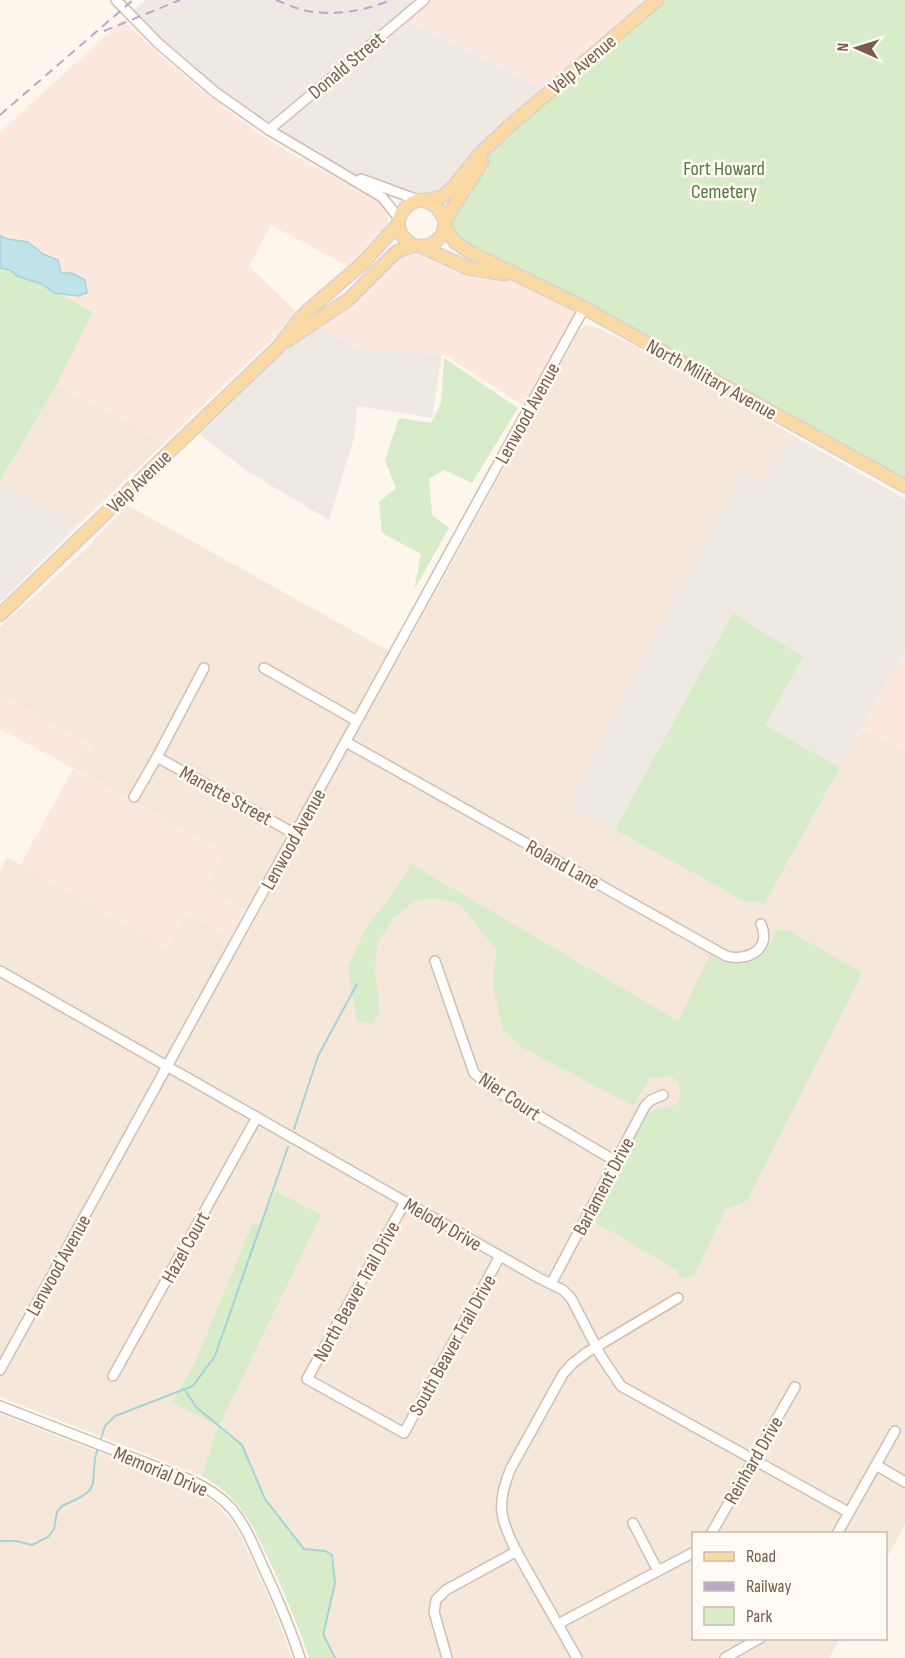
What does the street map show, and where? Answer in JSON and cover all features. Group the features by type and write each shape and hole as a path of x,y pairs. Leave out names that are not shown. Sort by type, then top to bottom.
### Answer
{"main road":[{"name":"Velp Avenue","path":"422,200 442,197 507,127 657,0"},
{"name":"Velp Avenue","path":"445,223 483,160 507,127"},
{"path":"422,200 438,209 445,223 436,242 428,246 417,246 405,239 398,220 406,207 422,200"},
{"name":"Velp Avenue","path":"0,615 278,347 303,314 364,262 398,220"},
{"name":"North Military Avenue","path":"445,223 455,242 585,308 905,486"},
{"name":"Velp Avenue","path":"278,347 350,299 396,252 417,246"},
{"name":"North Military Avenue","path":"417,246 468,268 518,276"}],"street":[{"path":"116,0 159,44 215,92 269,130 382,197 398,220"},
{"name":"Donald Street","path":"269,130 424,0"},
{"path":"341,172 422,200"},
{"name":"Lenwood Avenue","path":"0,1370 585,308"},
{"path":"134,797 204,668"},
{"path":"264,668 357,721"},
{"name":"Roland Lane","path":"346,742 726,956 747,957 758,950 763,935 761,924"},
{"name":"Manette Street","path":"157,757 295,834"},
{"name":"Nier Court","path":"435,961 474,1073 493,1089 617,1162"},
{"name":"Melody Drive","path":"0,971 563,1290 571,1298 609,1371 621,1386 848,1512"},
{"name":"Barlament Drive","path":"551,1284 647,1103 663,1095"},
{"name":"Hazel Court","path":"113,1376 257,1117"},
{"name":"North Beaver Trail Drive","path":"404,1433 307,1379 405,1202"},
{"name":"South Beaver Trail Drive","path":"404,1433 500,1256"},
{"path":"577,1658 517,1551 505,1525 502,1511 503,1492 511,1468 563,1374 596,1347 678,1298"},
{"name":"Reinhard Drive","path":"712,1532 795,1387"},
{"name":"Memorial Drive","path":"0,1406 195,1482 214,1493 229,1506 241,1521 250,1538 281,1605 300,1658"},
{"path":"838,1532 895,1431"},
{"path":"876,1465 905,1482"},
{"path":"633,1523 658,1571"},
{"path":"447,1658 434,1612 436,1600 446,1590 517,1551"},
{"path":"558,1624 692,1553"},
{"path":"725,1658 756,1640"}],"shaded area":[{"path":"146,0 424,0 403,18 549,92 454,186 426,200 341,172 215,92 130,13"},
{"path":"424,0 651,0 549,92 403,18"},
{"path":"123,20 160,55 257,132 375,199 384,205 389,214 388,228 351,268 271,225 249,266 299,314 164,443 57,384 93,312 0,261 0,132"},
{"path":"414,245 468,268 518,276 584,308 529,409 443,354 361,350 314,323 396,252"},
{"path":"314,323 361,350 442,354 432,418 357,406 354,438 329,520 245,470 193,429 278,347"},
{"path":"585,326 595,327 631,344 791,434 766,482 743,470 568,805 744,901 756,910 763,910 862,729 905,751 905,1525 887,1557 887,1532 692,1532 692,1640 839,1640 829,1658 335,1658 324,1636 335,1583 325,1551 304,1549 265,1499 242,1445 218,1427 202,1476 0,1397 0,870 7,857 167,948 187,913 242,943 257,917 205,886 224,852 67,765 94,747 0,694 0,627 88,547 127,505 400,657 580,329"},
{"path":"57,384 164,443 76,527 0,483"},
{"path":"791,434 905,499 905,650 765,903 764,911 756,910 744,901 568,805 743,470 766,482"},
{"path":"0,483 76,527 0,603"},
{"path":"905,650 905,751 862,729"},
{"path":"0,694 94,747 67,765 0,729"},
{"path":"73,769 224,852 205,886 245,910 231,937 187,914 167,949 20,865"},
{"path":"0,1414 188,1487 214,1502 232,1521 241,1536 275,1612 292,1658 0,1658"}],"green space":[{"name":"Fort Howard Cemetery","path":"657,0 905,0 905,486 468,251 445,227 483,160 508,127"},
{"path":"0,261 93,312 57,384 0,482"},
{"path":"444,358 518,408 472,483 444,470 429,479 432,515 449,528 414,590 421,554 382,533 379,502 396,488 385,460 399,418 431,423 441,403"},
{"path":"733,613 803,657 765,725 840,768 765,903 744,901 615,830"},
{"path":"411,864 678,1021 710,955 731,963 751,962 766,951 775,930 788,930 862,973 747,1201 726,1209 694,1275 685,1279 678,1276 678,1271 590,1219 647,1115 654,1110 678,1103 681,1093 678,1082 667,1076 656,1079 650,1077 634,1106 521,1047 503,1030 493,988 496,950 460,904 432,898 413,902 394,918 377,943 375,970 380,1012 373,1023 357,1022 348,968 366,927 389,899"},
{"path":"276,1191 321,1215 219,1426 242,1445 265,1499 303,1549 325,1551 332,1555 335,1583 324,1636 335,1658 309,1658 275,1573 247,1518 229,1495 202,1476 218,1426 172,1402 195,1363 253,1222 258,1225"}],"water":[{"path":"0,236 28,242 43,254 58,260 61,273 72,273 85,280 87,293 78,296 54,293 42,284 0,268"}],"waterway":[{"path":"294,1129 318,1056 357,984"},
{"path":"100,1442 105,1426 115,1416 193,1386 215,1356 288,1147"},
{"path":"185,1390 196,1407 242,1445 265,1499 304,1549 325,1551 332,1555 335,1583 324,1636 335,1658"},
{"path":"0,1542 16,1541 32,1545 48,1537 54,1529 57,1512 62,1506 90,1490 98,1448"}],"railway":[{"path":"0,115 133,0"},
{"path":"104,31 180,0"},
{"path":"276,0 303,10 329,13 360,10 391,0"}]}
